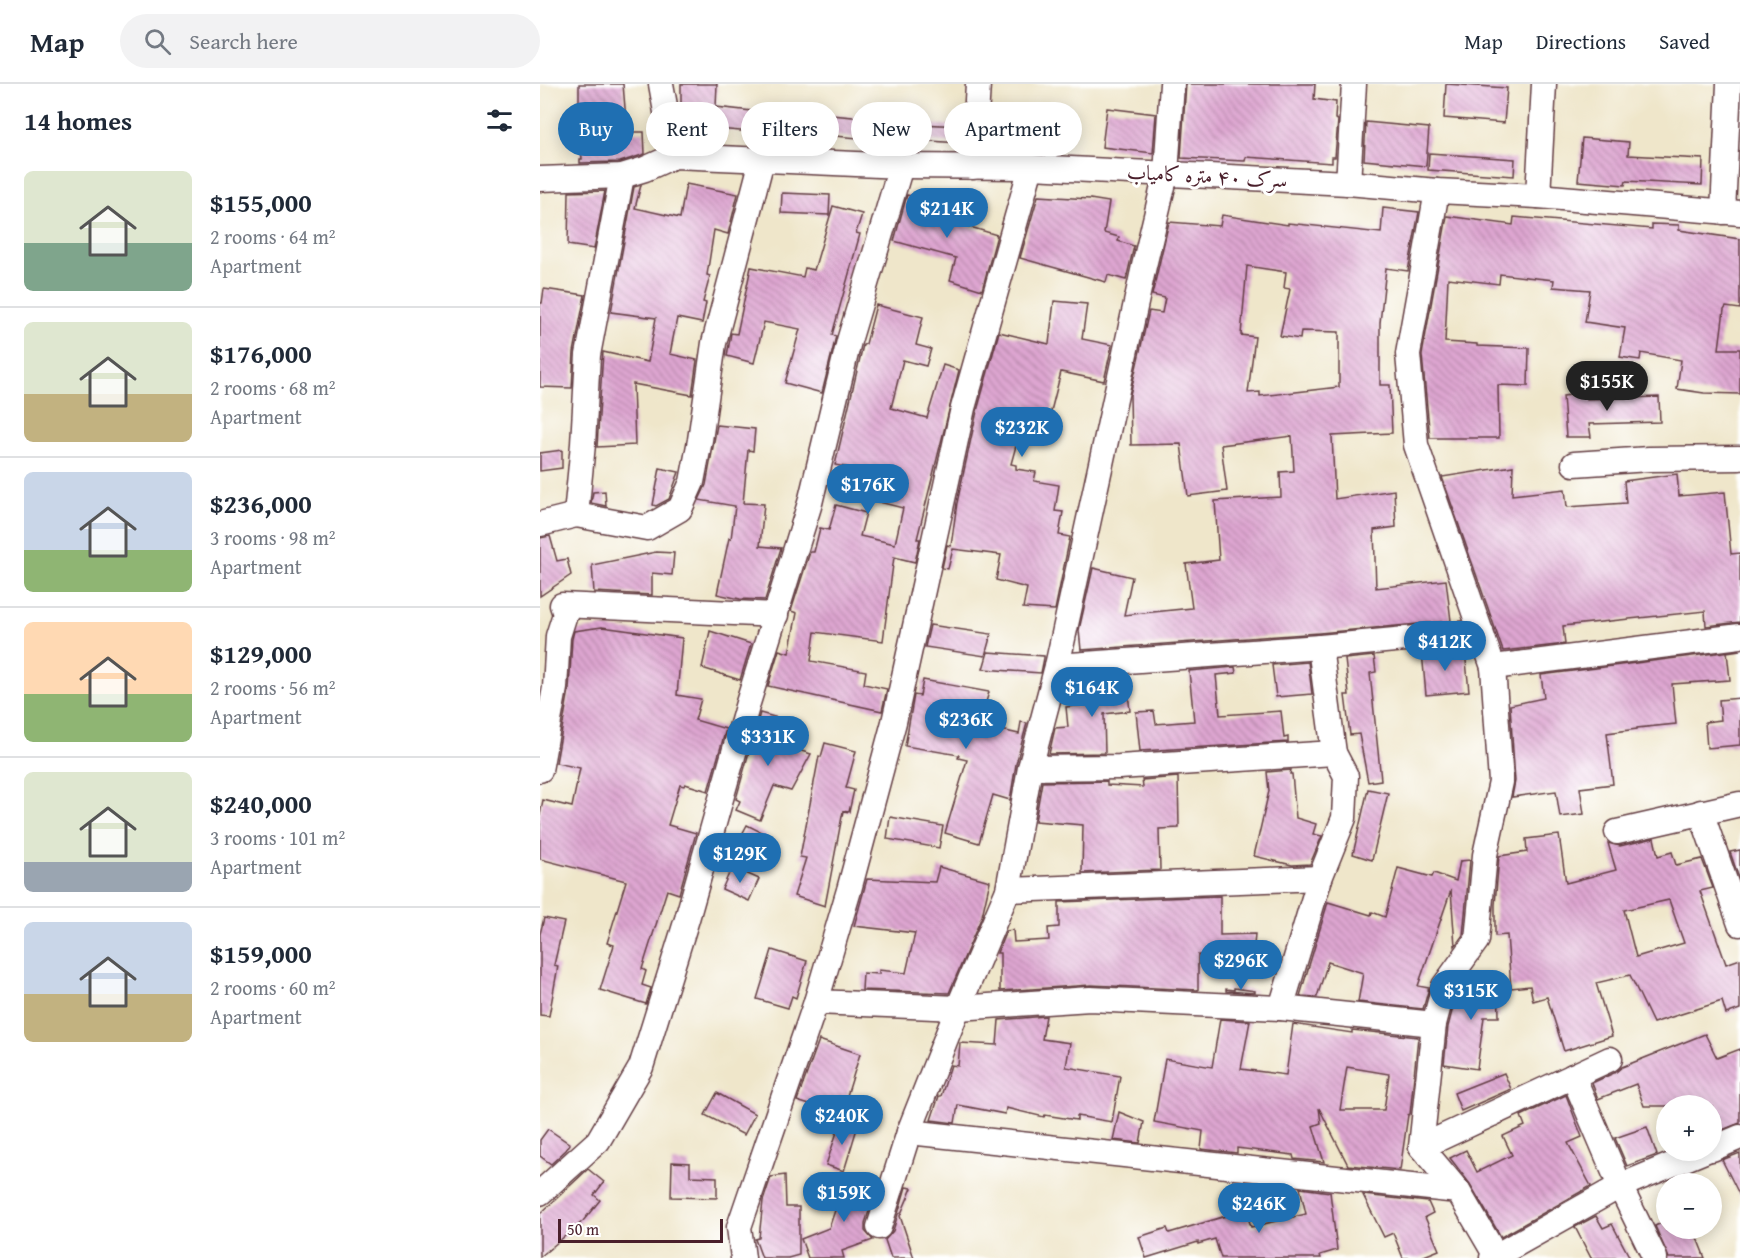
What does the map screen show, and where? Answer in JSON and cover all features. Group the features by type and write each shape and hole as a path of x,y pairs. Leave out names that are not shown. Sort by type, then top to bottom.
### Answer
{"street":[{"path":"661,84 664,102"},
{"path":"973,167 978,84"},
{"path":"879,1227 909,1132 1008,890 1030,768 1057,666 1166,174 1172,84"},
{"path":"1348,183 1354,84"},
{"path":"1538,196 1544,84"},
{"path":"1729,84 1731,213"},
{"path":"540,179 622,176 674,156"},
{"name":"سرک ۴۰ متره کامیاب","path":"674,156 901,166 1031,167 1348,183 1437,191 1538,196 1731,213"},
{"path":"540,524 576,515 647,528 680,509 692,482 714,343 762,160"},
{"path":"540,1193 598,1141 641,1067 687,919 748,703 810,503 849,341 901,166"},
{"path":"743,1258 739,1227 816,1002 849,890 894,722 963,408 1031,167"},
{"path":"576,515 584,444 588,355 622,176"},
{"path":"1437,191 1408,354 1416,445 1493,667 1501,782 1485,855 1478,940 1444,986 1434,1024 1421,1147 1458,1191 1494,1257 1620,1186 1680,1161"},
{"path":"1574,464 1649,459 1740,458"},
{"path":"540,770 555,688 558,636 565,614 562,605 776,615"},
{"path":"1057,666 1320,647 1481,632"},
{"path":"1493,667 1740,636"},
{"path":"1281,1008 1320,878 1344,818 1346,776 1334,753 1320,647"},
{"path":"1030,768 1119,767 1334,753"},
{"path":"1617,832 1740,804"},
{"path":"1701,812 1740,924"},
{"path":"1008,890 1320,878"},
{"path":"816,1002 958,1008 1090,999 1281,1008 1434,1024"},
{"path":"1421,1147 1610,1059"},
{"path":"1573,1076 1620,1186 1655,1258"},
{"path":"909,1132 1458,1191"},
{"path":"1722,1145 1740,1137"}],"building":[{"path":"579,84 623,84 624,102 579,102"},
{"path":"681,84 717,84 716,102 681,102"},
{"path":"1186,84 1315,84 1314,99 1336,102 1335,119 1338,120 1335,157 1332,157 1332,163 1246,157 1245,161 1181,158"},
{"path":"1446,84 1507,88 1504,123 1444,118"},
{"path":"729,108 741,110 741,131 729,130"},
{"path":"1107,108 1156,114 1153,153 1102,147"},
{"path":"839,116 851,117 851,137 839,136"},
{"path":"1366,122 1429,128 1426,166 1364,160"},
{"path":"932,125 944,125 944,142 932,141"},
{"path":"634,132 644,132 645,154 620,162 580,163 582,156 634,156"},
{"path":"1582,138 1629,142 1628,155 1703,159 1702,185 1626,181 1625,185 1578,181"},
{"path":"1429,153 1515,159 1514,176 1428,170"},
{"path":"686,184 738,194 728,234 714,230 707,275 710,276 703,302 706,303 702,323 677,318 670,354 697,360 692,395 633,384 635,445 597,447 603,352 648,362 656,318 611,312 634,187 641,185 635,208 680,218"},
{"path":"605,191 594,249 568,245 569,192"},
{"path":"782,193 830,195 829,215 781,213"},
{"path":"907,195 953,207 950,221 997,235 982,290 950,280 956,258 894,241"},
{"path":"1038,196 1109,202 1104,233 1119,237 1118,241 1134,246 1126,280 1108,275 1106,282 1020,258"},
{"path":"833,206 862,214 856,233 860,234 832,335 836,336 822,393 785,383 800,329 764,322 754,363 727,356 731,333 737,334 751,267 803,277 805,268 814,270"},
{"path":"1383,208 1419,212 1408,271 1386,268 1380,323 1380,385 1390,385 1392,433 1332,436 1335,499 1394,490 1396,527 1374,530 1376,588 1446,580 1451,621 1081,650 1079,630 1093,568 1132,577 1124,615 1192,608 1186,564 1219,560 1215,501 1281,497 1280,472 1294,471 1292,436 1221,445 1227,491 1188,496 1181,444 1131,445 1130,395 1149,311 1162,313 1165,298 1152,295 1169,222 1220,226 1222,215 1288,225 1288,223 1381,233","holes":["1247,266 1286,272 1284,288 1290,289 1280,336 1300,339 1301,331 1339,332 1339,387 1260,396 1260,392 1248,393 1255,337 1241,335"]},
{"path":"1447,216 1513,225 1514,217 1652,229 1652,224 1679,225 1679,230 1740,239 1740,309 1726,307 1724,310 1719,349 1740,349 1740,394 1704,393 1677,389 1681,360 1641,353 1640,360 1620,357 1625,328 1585,322 1590,290 1553,287 1554,280 1500,274 1499,284 1448,278 1445,342 1529,348 1528,386 1498,385 1499,438 1430,438 1422,355"},
{"path":"544,289 585,295 574,352 572,388 540,387 540,303 542,303"},
{"path":"1054,301 1087,304 1082,339 1112,345 1104,381 1061,372 1049,419 1025,413 1011,464 1016,465 1016,469 1036,472 1034,481 1059,485 1055,511 1063,512 1059,535 1070,537 1055,610 1023,608 1027,588 996,580 1001,555 953,549 948,569 942,568 947,545 951,546 957,503 977,411 999,332 1049,344"},
{"path":"876,305 923,317 916,345 931,349 926,366 903,360 891,408 927,418 943,365 959,370 917,539 920,539 915,562 894,557 883,641 815,632 811,661 866,671 864,684 887,689 882,711 768,686 779,650 789,653 797,613 791,611 810,552 814,552 820,528 829,530 836,505 866,513 860,536 895,544 903,508 875,501 881,474 835,465 863,345 866,344"},
{"path":"1587,393 1587,399 1659,397 1660,422 1589,424 1591,437 1566,437 1563,396"},
{"path":"717,425 755,429 753,451 748,450 743,503 764,504 760,546 781,548 765,600 740,599 717,594 729,538 731,539 735,506 699,500 706,485"},
{"path":"562,450 562,468 540,471 540,453"},
{"path":"1513,466 1512,495 1565,489 1567,507 1626,503 1624,481 1677,474 1679,496 1725,492 1731,554 1740,553 1740,622 1706,626 1705,611 1563,626 1565,644 1503,651 1442,477"},
{"path":"660,468 679,472 669,499 656,506 653,505"},
{"path":"605,491 606,506 591,503 593,492"},
{"path":"550,536 557,561 567,559 571,575 540,596 540,538"},
{"path":"656,552 674,553 672,575 652,573 652,595 594,592 592,565"},
{"path":"930,625 991,634 985,656 925,647"},
{"path":"602,627 682,638 677,695 701,699 695,720 726,729 708,791 685,784 680,785 668,825 696,833 679,894 667,890 642,969 646,971 642,985 651,988 646,1004 600,990 614,945 607,943 626,881 540,859 540,815 543,800 572,807 580,768 556,763 569,690 574,631"},
{"path":"710,631 751,644 740,680 702,668"},
{"path":"1454,649 1454,652 1465,651 1469,691 1426,695 1422,652"},
{"path":"1740,650 1727,652 1730,680 1672,684 1676,724 1607,733 1613,784 1580,788 1584,814 1560,817 1556,791 1512,797 1515,781 1510,705 1544,698 1541,675"},
{"path":"988,652 1044,656 1041,673 983,669"},
{"path":"1374,656 1376,672 1370,673 1381,780 1368,782 1359,734 1350,735 1345,695 1349,695 1345,659"},
{"path":"1308,662 1312,694 1276,697 1272,665"},
{"path":"1235,667 1236,673 1216,675 1220,715 1281,711 1284,738 1288,737 1288,742 1140,751 1136,712 1154,711 1156,724 1194,721 1189,671"},
{"path":"1126,675 1130,711 1104,714 1105,753 1049,754 1055,728 1068,727 1066,707 1092,704 1089,678"},
{"path":"923,680 989,692 979,725 1019,734 1021,722 1027,723 1016,764 1010,800 993,795 979,843 945,833 967,760 958,758 959,755 905,746 914,695 920,696"},
{"path":"1740,698 1740,745 1707,748 1705,722 1721,720 1719,700"},
{"path":"760,713 778,718 776,723 785,726 779,744 811,754 791,791 774,786 760,820 736,810 740,801 736,799"},
{"path":"825,743 856,751 846,788 854,790 849,812 843,811 825,906 794,896 806,858 800,857 819,756 821,757"},
{"path":"1291,770 1296,818 1316,824 1313,834 1322,836 1310,864 1292,865 1254,856 1269,791 1267,772"},
{"path":"1178,777 1179,828 1159,829 1160,870 1082,873 1083,825 1035,821 1042,782 1107,781 1107,785 1143,787 1142,780"},
{"path":"1368,789 1388,793 1372,860 1353,854"},
{"path":"890,817 943,826 939,848 887,839"},
{"path":"747,825 767,835 748,869 729,859"},
{"path":"1559,835 1566,883 1616,870 1608,843 1620,846 1654,838 1658,856 1672,852 1676,865 1702,859 1713,888 1700,891 1726,964 1740,959 1740,1009 1726,1014 1722,1001 1653,1023 1630,975 1596,983 1612,1036 1564,1051 1547,997 1533,1001 1530,986 1511,988 1507,935 1495,936 1499,856 1527,852 1526,839","holes":["1669,900 1684,943 1636,957 1624,910"]},
{"path":"1740,850 1740,881 1730,852"},
{"path":"1470,860 1463,935 1455,946 1451,890 1418,986 1429,988 1423,1009 1358,1002 1363,973 1328,962 1317,997 1300,996 1328,902 1385,917 1398,868 1432,877 1434,873 1456,881 1460,861"},
{"path":"732,867 759,879 749,901 722,889"},
{"path":"939,867 990,881 982,916 949,993 862,990 863,973 879,974 879,970 906,973 915,933 854,926 867,879 935,882"},
{"path":"1220,896 1220,935 1255,934 1253,957 1198,955 1198,990 1091,985 1000,991 1000,953 997,953 1006,931 1013,930 1014,942 1049,940 1048,928 1059,927 1059,902"},
{"path":"544,918 564,922 554,965 558,966 549,1016 540,1015 540,934"},
{"path":"772,950 807,961 796,998 792,996 788,1008 757,999"},
{"path":"1498,977 1499,1017 1484,1017 1477,1069 1444,1064 1448,1027 1456,996 1460,996 1459,989 1466,979"},
{"path":"1234,988 1255,991 1255,993 1226,991 1226,989 1234,990"},
{"path":"1046,1016 1042,1039 1070,1043 1066,1067 1120,1076 1112,1122 1077,1116 1077,1120 1045,1115 1044,1117 1006,1108 1005,1114 958,1105 955,1123 931,1120 951,1065 958,1066 960,1043 997,1045 999,1020"},
{"path":"1220,1019 1250,1021 1241,1069 1286,1075 1293,1024 1352,1033 1352,1030 1418,1037 1410,1114 1400,1170 1348,1165 1319,1108 1321,1123 1313,1126 1324,1162 1294,1159 1293,1155 1237,1148 1237,1153 1201,1149 1203,1131 1154,1122 1165,1059 1212,1067","holes":["1347,1067 1389,1074 1384,1110 1340,1110"]},
{"path":"1705,1034 1717,1058 1740,1049 1740,1123 1722,1130 1722,1095 1656,1095 1656,1106 1644,1106 1636,1084 1598,1099 1592,1083 1622,1067"},
{"path":"819,1040 860,1054 841,1115 797,1101"},
{"path":"1504,1073 1511,1089 1461,1111 1454,1093"},
{"path":"717,1093 755,1114 744,1135 705,1115"},
{"path":"1566,1095 1582,1137 1568,1143 1591,1186 1501,1237 1470,1184 1450,1158 1466,1150 1477,1172 1512,1155 1503,1136 1525,1126 1521,1116"},
{"path":"1119,1112 1144,1122 1140,1143 1113,1140"},
{"path":"841,1120 858,1125 844,1171 826,1165"},
{"path":"1647,1127 1656,1155 1627,1166 1615,1138"},
{"path":"548,1129 570,1144 551,1164 540,1156 540,1140"},
{"path":"1740,1153 1740,1196 1722,1160"},
{"path":"672,1162 690,1163 690,1176 717,1177 717,1198 671,1197"},
{"path":"588,1169 604,1182 594,1195 600,1200 583,1221 540,1257 540,1214"},
{"path":"785,1175 786,1207 799,1207 799,1255 788,1258 762,1258 755,1239 759,1238 763,1201 771,1177"},
{"path":"845,1181 878,1184 865,1223 865,1231 873,1240 842,1251 844,1258 808,1258 801,1239 829,1228"},
{"path":"906,1187 912,1188 900,1216 914,1258 891,1258 885,1240 893,1231"},
{"path":"1300,1188 1330,1192 1337,1250 1320,1255 1321,1258 1221,1258 1215,1239 1146,1258 1139,1237 1167,1228 1169,1233 1246,1210 1251,1227 1306,1214"},
{"path":"1363,1195 1428,1202 1433,1213 1425,1217 1439,1250 1419,1258 1403,1258 1393,1233 1384,1237"},
{"path":"1596,1216 1603,1228 1612,1224 1630,1258 1591,1258 1575,1227"},
{"path":"1661,1239 1697,1239 1705,1258 1669,1258"}]}
